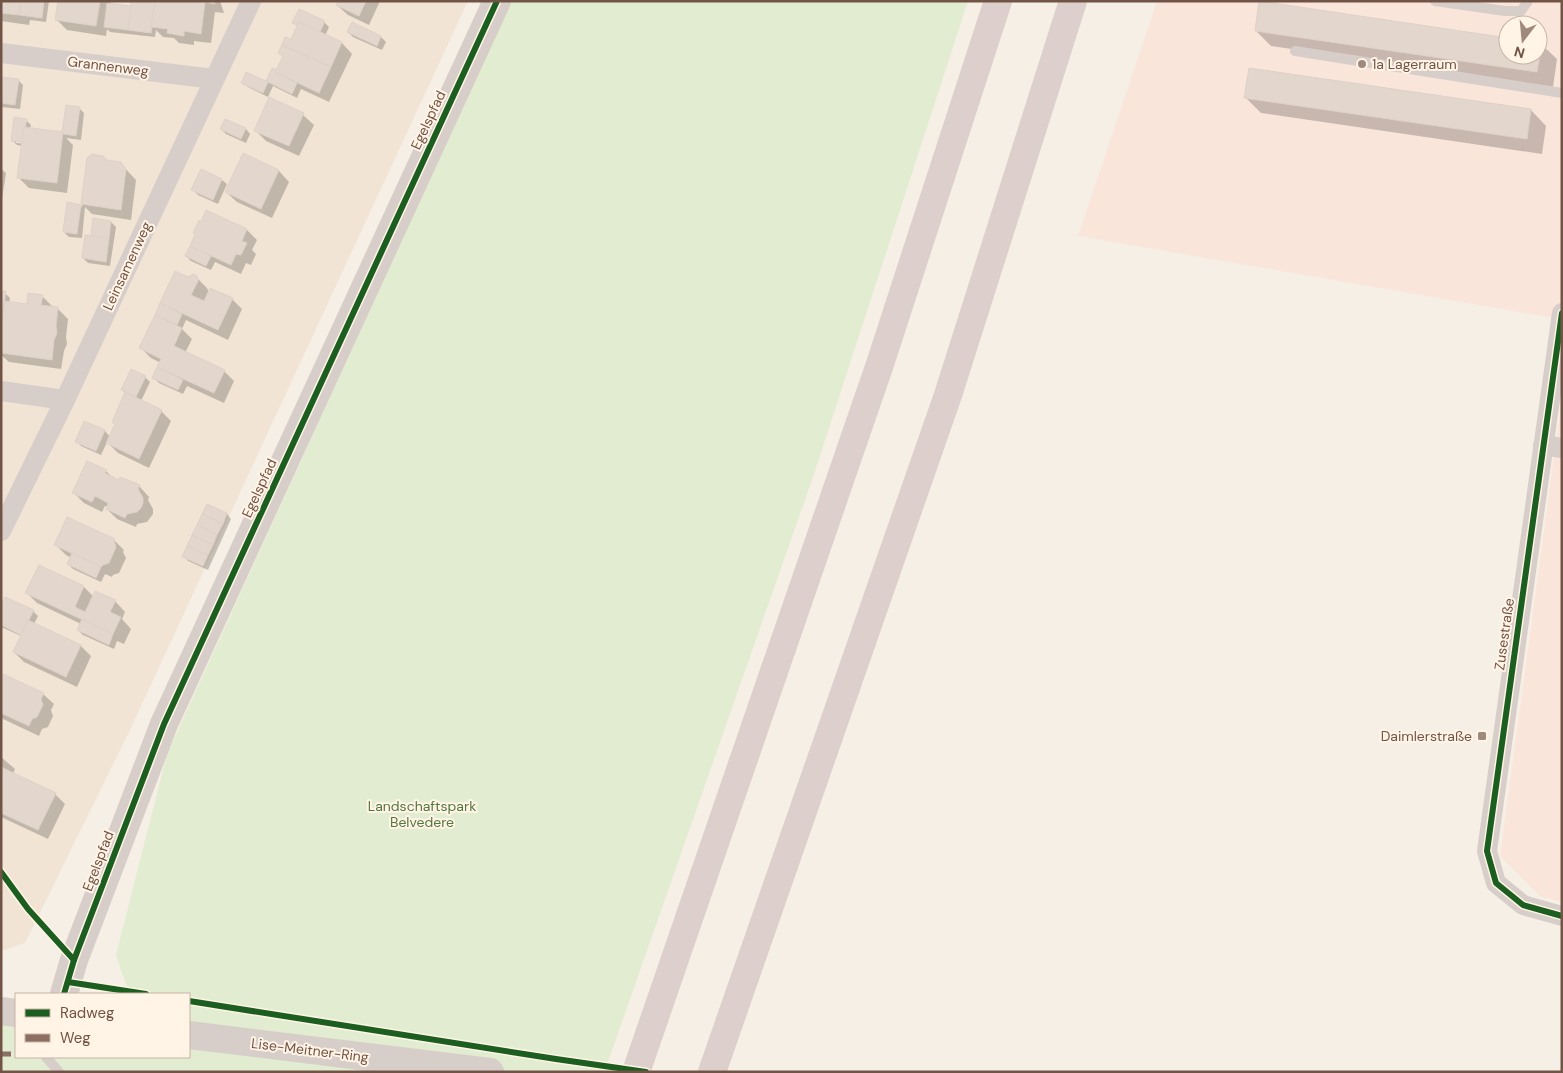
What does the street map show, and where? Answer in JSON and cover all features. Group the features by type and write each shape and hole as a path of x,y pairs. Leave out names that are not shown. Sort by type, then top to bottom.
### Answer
{"highway":[{"path":"636,1072 880,364 998,1"},
{"path":"712,1072 948,395 1073,1"}],"street":[{"name":"Leinsamenweg","path":"1,531 65,400 251,1"},
{"name":"Egelspfad","path":"64,993 74,960 164,724 497,1"},
{"name":"Grannenweg","path":"1,53 214,79"},
{"name":"Zusestraße","path":"1562,313 1552,447 1487,851 1496,883 1523,905 1562,916"},
{"path":"1,392 65,400"},
{"path":"1,1011 15,1013"},
{"name":"Lise-Meitner-Ring","path":"190,1035 490,1072"}],"lane":[{"path":"1435,1 1505,12 1521,10 1528,1"},
{"path":"1295,51 1562,93"},
{"path":"47,1058 60,1072"}],"shaded area":[{"path":"1,1 468,1 129,732 25,943 1,951"},
{"path":"1157,1 1562,1 1562,321 1548,317 1078,236"},
{"path":"1562,398 1562,902 1540,896 1500,856"}],"green space":[{"name":"Landschaftspark Belvedere","path":"511,1 968,1 814,474 603,1072 1,1072 1,1022 15,1024 15,1058 190,1058 190,993 126,993 127,987 116,955 167,754"}],"building":[{"path":"1,1 21,1 19,15 1,13"},
{"path":"21,1 44,1 42,18 19,15"},
{"path":"58,1 100,1 96,26 55,20"},
{"path":"131,1 155,1 151,33 128,30"},
{"path":"155,1 214,1 215,4 205,2 201,34 184,31 184,36 167,33 168,29 151,27"},
{"path":"338,1 366,1 359,16 336,5"},
{"path":"1259,1 1498,37 1498,65 1538,65 1537,72 1255,31"},
{"path":"107,3 131,6 128,30 104,27"},
{"path":"299,9 325,21 320,32 299,22 297,25 292,23"},
{"path":"299,22 342,42 331,67 282,45 285,37 291,39"},
{"path":"352,22 381,36 377,46 347,32"},
{"path":"282,45 331,67 319,93 275,72 283,56 278,53"},
{"path":"272,68 277,70 275,72 297,83 292,94 266,81"},
{"path":"1249,68 1531,109 1527,139 1244,98"},
{"path":"246,72 268,82 263,93 241,83"},
{"path":"1,77 19,79 15,105 1,103"},
{"path":"269,97 304,113 289,146 254,131"},
{"path":"66,105 80,107 76,136 63,134 62,132"},
{"path":"14,117 27,119 22,142 11,141"},
{"path":"225,119 246,128 241,139 220,129"},
{"path":"24,127 63,132 57,183 17,178"},
{"path":"243,153 279,170 261,209 225,192"},
{"path":"92,154 103,156 107,160 121,162 126,169 121,210 81,204 87,158"},
{"path":"201,169 222,179 213,200 191,190"},
{"path":"67,202 81,205 77,234 63,232"},
{"path":"206,210 247,229 242,241 247,243 241,255 236,254 231,265 190,246 195,234 193,233 199,220 201,222"},
{"path":"93,218 111,221 109,238 91,236"},
{"path":"85,235 109,238 106,262 82,258"},
{"path":"190,246 211,256 206,266 185,256"},
{"path":"175,271 188,277 193,274 197,276 198,281 191,295 204,301 210,288 233,298 218,330 160,303"},
{"path":"1,291 6,291 1,323"},
{"path":"28,293 43,295 41,305 58,307 57,333 54,340 52,360 1,353 1,324 5,301 27,304"},
{"path":"160,303 182,314 177,325 155,315"},
{"path":"155,315 182,328 174,346 225,370 214,393 157,367 161,359 139,348"},
{"path":"157,367 183,380 178,390 152,378"},
{"path":"131,369 146,376 136,397 121,390"},
{"path":"125,392 162,410 139,459 106,443 115,424 112,422"},
{"path":"84,421 105,430 96,451 75,442"},
{"path":"87,461 107,470 105,473 119,480 120,477 140,485 138,489 143,498 141,508 137,512 127,514 125,518 106,509 108,503 95,496 92,502 72,493"},
{"path":"207,504 227,513 223,524 202,514"},
{"path":"202,514 223,524 217,535 197,525"},
{"path":"67,517 115,539 116,547 109,563 101,567 54,545"},
{"path":"197,525 217,535 213,545 192,535"},
{"path":"192,535 213,545 208,555 187,546"},
{"path":"187,546 208,555 203,566 182,557"},
{"path":"72,553 101,567 96,578 67,564"},
{"path":"39,565 84,586 75,607 85,612 95,591 116,600 110,612 121,617 113,634 25,593"},
{"path":"5,597 34,610 21,635 1,625 1,605"},
{"path":"82,619 113,634 109,645 77,630"},
{"path":"28,620 81,645 66,677 13,652"},
{"path":"3,674 44,693 41,699 43,705 37,717 32,719 29,726 1,713 1,677"},
{"path":"1,767 56,793 38,830 1,813"}],"marked path":[{"path":"1,1054 15,1054"}],"cycle path":[{"path":"64,993 74,960 164,724 497,1"},
{"path":"1562,313 1487,851 1496,883 1523,905 1562,916"},
{"path":"1,872 28,909 74,960"},
{"path":"68,982 140,993"},
{"path":"190,1001 646,1072"}],"place":[{"name":"1a Lagerraum","path":"1362,64"},
{"name":"Daimlerstraße","path":"1482,736"}]}
